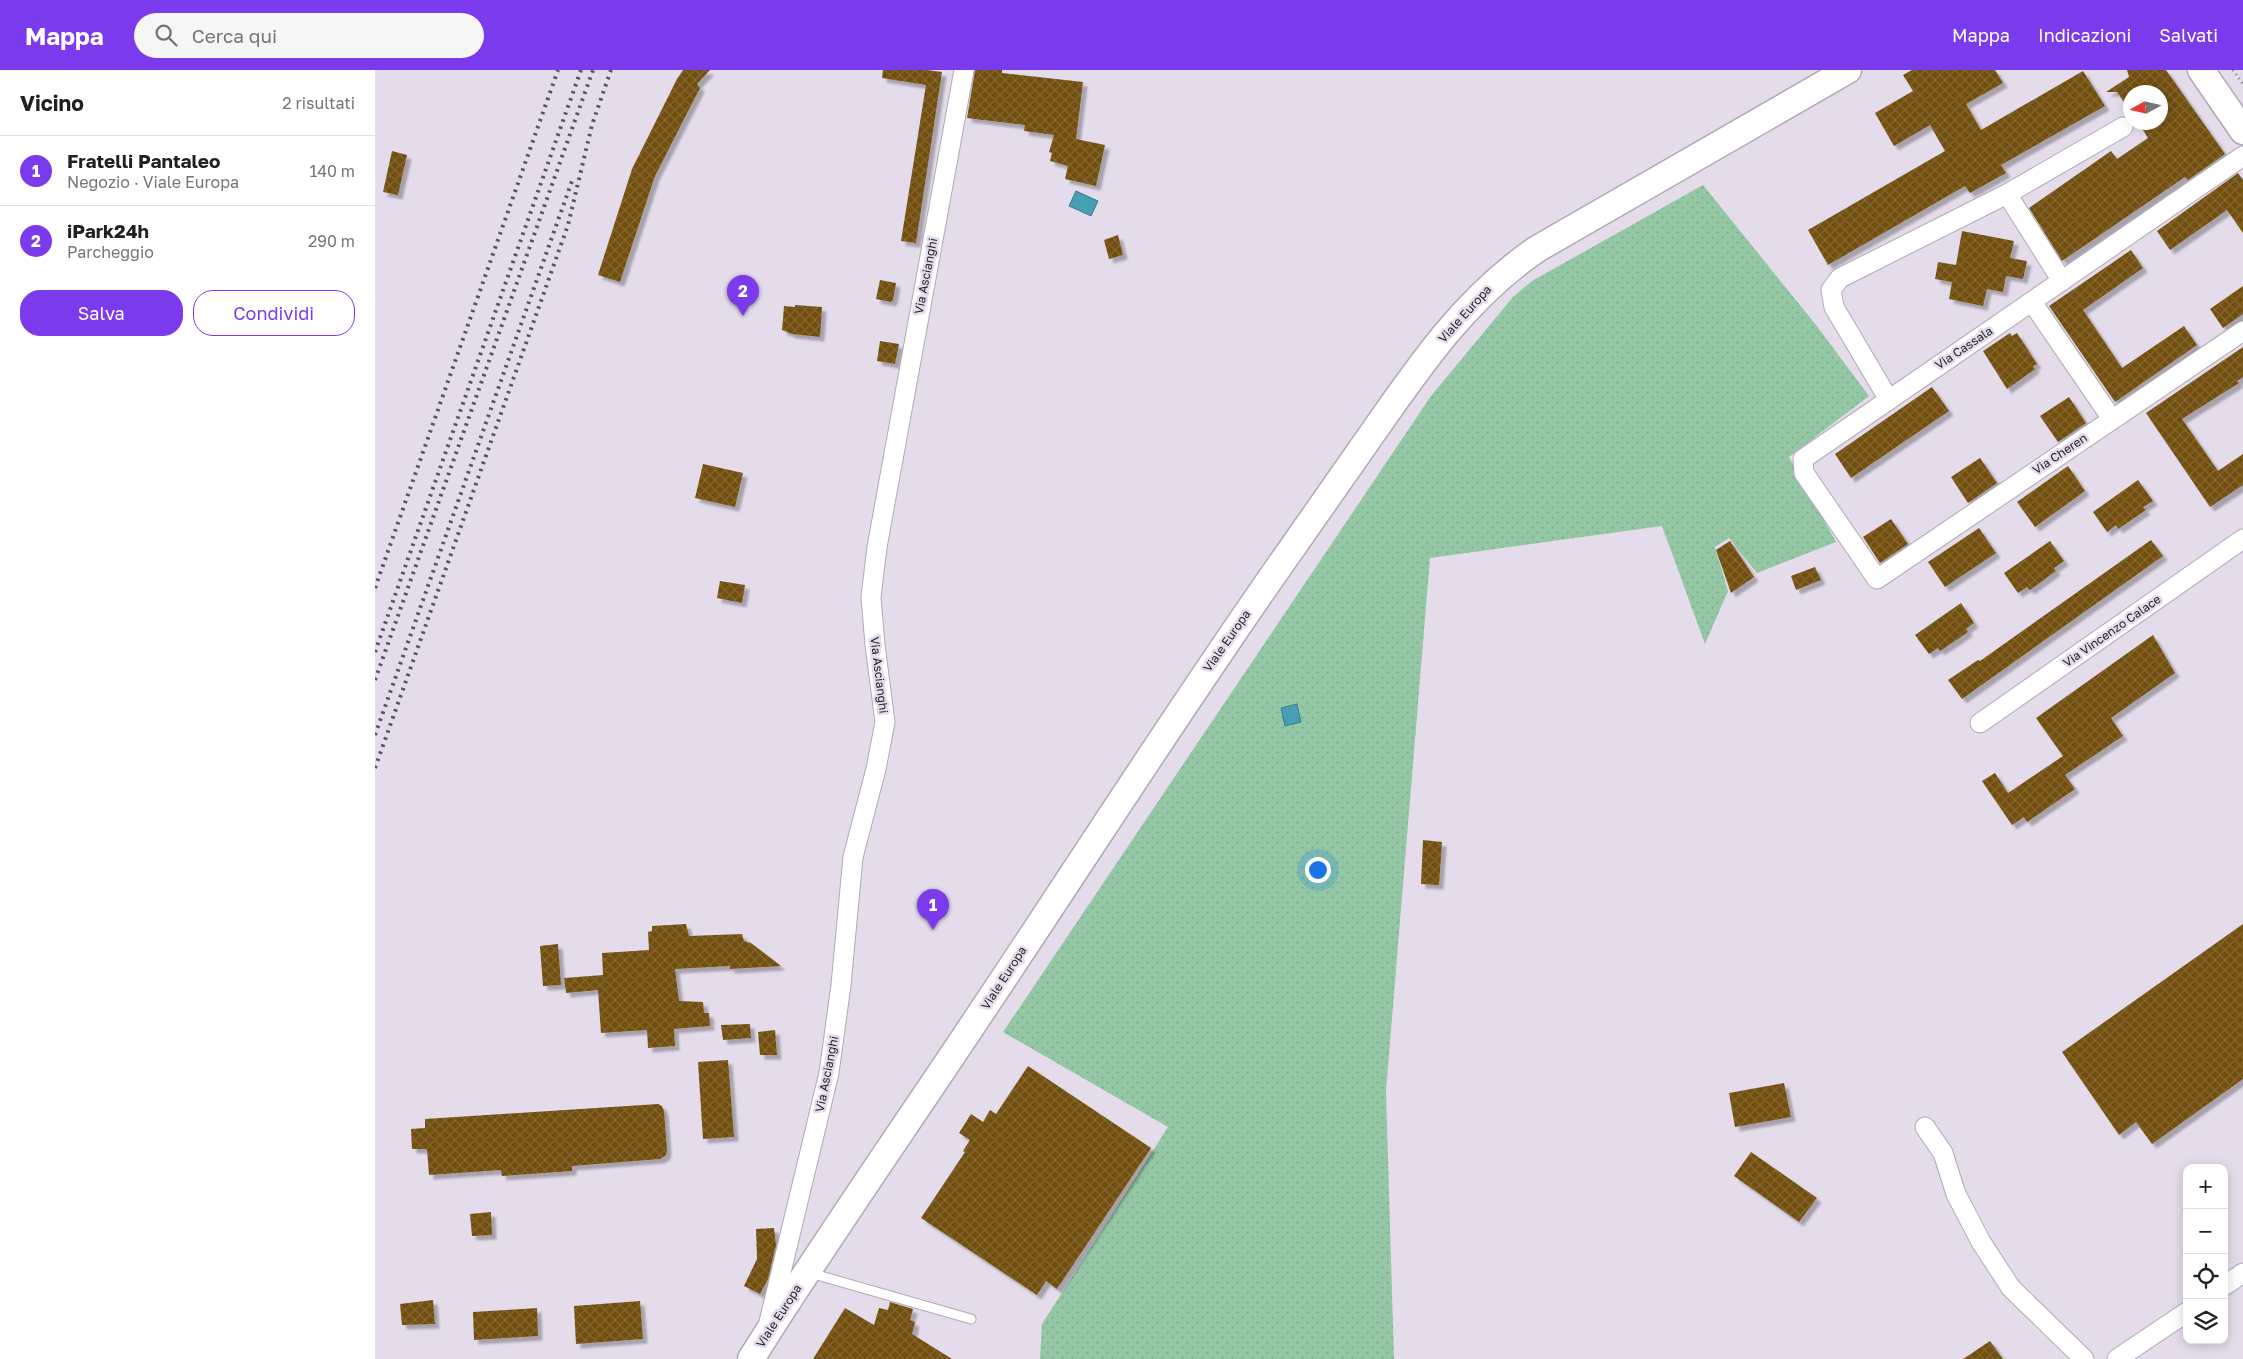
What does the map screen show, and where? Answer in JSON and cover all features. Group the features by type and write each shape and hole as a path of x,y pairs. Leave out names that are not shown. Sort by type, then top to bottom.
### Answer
{"main road":[{"name":"Viale Europa","path":"751,1359 1210,665 1409,381 1461,314 1485,289 1515,264 1537,249 1849,70"},
{"path":"2201,70 2243,130"}],"street":[{"name":"Via Ascianghi","path":"765,1337 829,1073 841,984 853,857 876,769 885,722 871,597 877,546 965,70"},
{"path":"1889,400 1834,307 1831,290 1841,278 2007,194 2123,127"},
{"name":"Via Cassala","path":"1877,579 1804,473 1803,458 2243,156"},
{"path":"2007,194 2062,281"},
{"path":"2032,302 2111,419"},
{"name":"Via Cheren","path":"1877,579 2243,331"},
{"name":"Via Vincenzo Calace","path":"1980,724 2243,539"},
{"path":"1925,1127 1943,1153 1957,1194 1981,1242 2011,1288 2084,1359"},
{"path":"2228,1283 2243,1274"},
{"path":"2117,1359 2183,1315"}],"lane":[{"path":"807,1273 971,1319"}],"path":[{"path":"2233,70 2243,84"}],"green space":[{"path":"1703,185 1816,325 1869,396 1789,457 1836,542 1757,573 1729,538 1715,547 1728,591 1705,644 1662,526 1430,558 1386,1091 1394,1359 1040,1359 1042,1324 1168,1127 1003,1032 1431,396 1513,297 1532,281"}],"water":[{"path":"1076,191 1098,201 1091,216 1069,206"},
{"path":"1297,704 1301,722 1285,726 1281,708"}],"building":[{"path":"683,70 710,70 697,84 700,88 655,176 620,282 598,275 632,169"},
{"path":"883,70 942,72 916,243 901,241 926,85 882,78"},
{"path":"975,70 1002,70 1002,73 1083,82 1076,139 1105,145 1096,186 1065,179 1068,166 1050,161 1052,153 1049,152 1054,135 1024,131 1025,125 967,118"},
{"path":"1912,70 1995,70 2003,83 1966,104 1981,130 2083,71 2105,106 2001,165 2006,173 1970,193 1965,186 1828,265 1808,230 1945,151 1930,125 1894,146 1875,113 1913,91 1903,75"},
{"path":"2127,70 2166,70 2225,154 2188,180 2185,177 2062,261 2029,208 2111,151 2117,159 2148,138 2143,130 2168,130 2168,85 2123,85 2123,101 2117,92 2106,92 2129,77"},
{"path":"392,151 407,155 398,195 383,192"},
{"path":"2238,173 2243,180 2243,233 2227,210 2170,250 2157,231"},
{"path":"1962,231 2014,241 2010,258 2027,261 2023,279 2006,276 2003,292 1987,289 1983,306 1949,299 1952,282 1935,279 1938,262 1956,265"},
{"path":"1118,235 1123,255 1109,259 1104,240"},
{"path":"2131,250 2143,268 2083,310 2122,368 2184,326 2197,345 2115,402 2049,306"},
{"path":"880,280 896,283 891,302 876,299"},
{"path":"2243,286 2243,314 2223,328 2210,309"},
{"path":"795,305 822,307 820,337 792,334 782,330 784,306 795,307"},
{"path":"2010,333 2012,336 2017,333 2037,364 2033,366 2035,369 2007,389 1983,351"},
{"path":"880,341 899,344 895,364 877,361"},
{"path":"2243,347 2243,377 2237,381 2239,383 2182,419 2218,471 2243,454 2243,485 2210,507 2146,413"},
{"path":"1932,387 1949,411 1851,478 1835,454"},
{"path":"2069,397 2086,423 2058,442 2040,416"},
{"path":"1980,458 1997,483 1968,503 1951,477"},
{"path":"703,464 743,473 735,507 695,498"},
{"path":"2068,466 2085,491 2035,527 2017,502"},
{"path":"2138,480 2153,501 2143,507 2146,510 2118,529 2116,525 2107,532 2093,512"},
{"path":"1891,519 1908,544 1880,563 1863,537"},
{"path":"1979,528 1996,553 1945,587 1928,562"},
{"path":"2151,540 2163,556 1962,699 1948,680 1978,660 1980,661"},
{"path":"1730,541 1754,577 1731,593 1716,550"},
{"path":"2050,541 2064,561 2054,568 2056,571 2030,590 2027,587 2018,593 2004,573"},
{"path":"1815,567 1821,580 1796,590 1791,576"},
{"path":"720,581 745,585 742,603 717,598"},
{"path":"1961,603 1974,623 1966,629 1968,632 1955,641 1940,651 1938,648 1929,654 1915,635"},
{"path":"2153,635 2175,673 2111,718 2123,736 2065,775 2075,789 2027,822 2024,817 2012,825 1982,781 1995,773 2008,793 2063,756 2036,718"},
{"path":"1423,840 1442,842 1439,885 1421,884"},
{"path":"686,924 689,936 742,934 744,941 751,943 781,966 730,969 730,966 675,969 679,1001 703,1002 704,1013 709,1013 710,1026 674,1029 675,1046 648,1048 647,1030 601,1033 598,990 566,993 564,978 603,975 602,953 649,950 648,932 652,931 652,926"},
{"path":"2243,924 2243,1079 2152,1144 2136,1122 2119,1135 2062,1052"},
{"path":"558,944 561,985 543,986 540,946"},
{"path":"750,1024 751,1038 723,1040 721,1025"},
{"path":"775,1030 777,1055 760,1055 758,1032"},
{"path":"728,1060 734,1137 703,1139 698,1062"},
{"path":"1028,1066 1151,1148 1057,1289 1046,1281 1037,1295 921,1218 965,1152 963,1151 970,1140 959,1133 971,1114 983,1122 990,1110 996,1114"},
{"path":"1784,1083 1791,1117 1735,1127 1729,1093"},
{"path":"658,1104 662,1106 664,1111 667,1150 666,1155 660,1159 572,1166 572,1171 502,1176 501,1170 429,1175 427,1149 412,1149 411,1129 425,1128 425,1119"},
{"path":"1751,1152 1817,1198 1799,1222 1734,1176"},
{"path":"491,1212 492,1235 472,1236 470,1214"},
{"path":"774,1228 776,1245 768,1279 760,1294 744,1286 757,1259 756,1229"},
{"path":"433,1300 435,1324 402,1325 400,1304"},
{"path":"640,1301 643,1339 576,1344 574,1306"},
{"path":"890,1302 913,1309 910,1320 915,1322 912,1334 952,1359 813,1359 845,1308 874,1325 879,1308 888,1310"},
{"path":"537,1308 538,1336 474,1340 473,1312"},
{"path":"1990,1341 2003,1359 1963,1359"}],"railway":[{"path":"375,588 558,70"},
{"path":"375,652 581,70"},
{"path":"375,680 593,70"},
{"path":"375,768 568,225 592,125 611,70"},
{"path":"375,735 572,181"}],"place":[{"name":"iPark24h","path":"743,316"},
{"name":"Fratelli Pantaleo","path":"933,930"}]}
